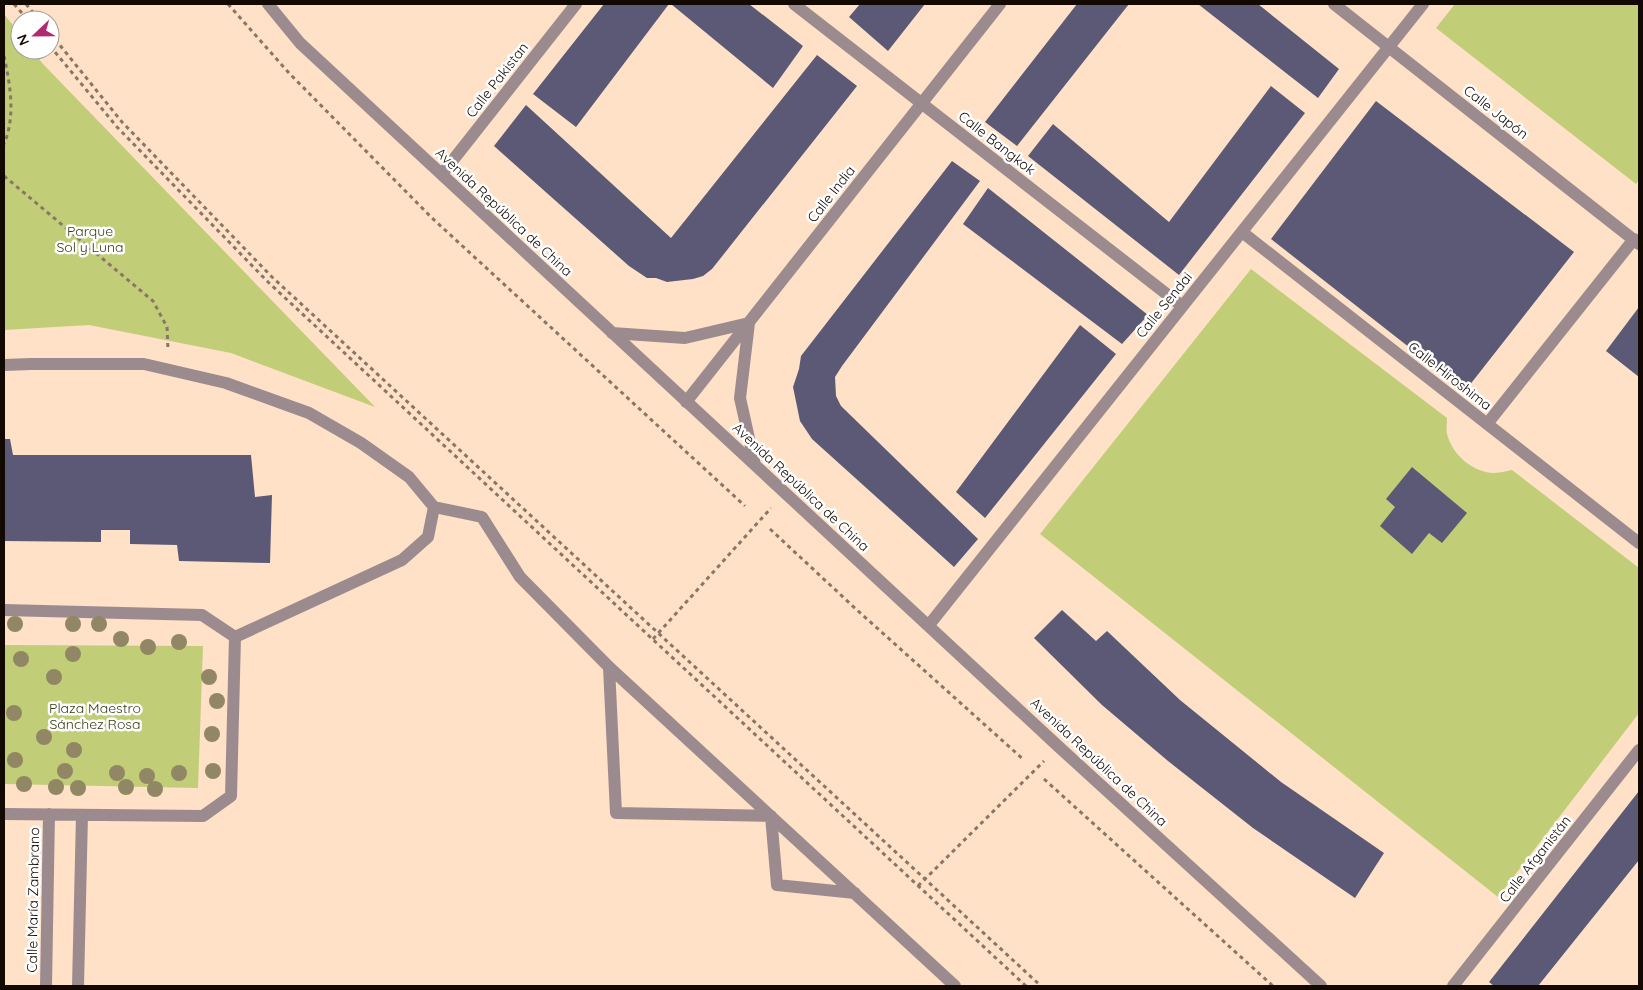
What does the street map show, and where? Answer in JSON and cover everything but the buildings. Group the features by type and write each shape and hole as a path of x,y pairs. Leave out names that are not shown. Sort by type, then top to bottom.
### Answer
{"street":[{"name":"Avenida República de China","path":"268,4 300,43 1059,747 1321,986"},
{"name":"Calle Pakistan","path":"442,174 576,4"},
{"name":"Calle Bangkok","path":"794,4 1182,306"},
{"name":"Calle India","path":"686,402 1000,4"},
{"name":"Calle Japón","path":"1334,4 1638,242"},
{"name":"Calle Sendai","path":"929,625 1423,4"},
{"name":"Calle Hiroshima","path":"1242,232 1639,543"},
{"path":"1487,424 1638,242"},
{"path":"612,333 685,338 749,323 740,398 754,465"},
{"path":"4,366 31,364 144,364 226,383 309,413 361,443 409,477 434,507 482,517 520,577 609,667 955,986"},
{"path":"235,637 402,560 428,537 434,507"},
{"path":"4,610 202,615 235,637"},
{"path":"4,814 204,816 231,796 235,637"},
{"path":"609,667 616,813 771,816"},
{"name":"Calle Afganistán","path":"1454,986 1639,750"},
{"name":"Calle María Zambrano","path":"46,986 49,814"},
{"path":"78,986 82,815"},
{"path":"771,816 777,885 855,893"}],"path":[{"path":"228,4 289,73 432,218 745,506"},
{"path":"60,45 122,122 272,278 1041,986"},
{"path":"4,56 11,99 7,136 4,144"},
{"path":"60,58 117,126 268,282 1026,986"},
{"path":"4,176 153,301 167,327 170,370"},
{"path":"653,639 784,493"},
{"path":"770,529 1024,760"},
{"path":"918,886 1059,747"},
{"path":"1044,779 1274,986"}],"green space":[{"path":"1455,4 1639,4 1639,180 1636,184 1436,28"},
{"name":"Parque Sol y Luna","path":"4,14 10,22 10,60 40,60 375,407 231,353 89,325 4,330"},
{"path":"1251,269 1447,418 1447,432 1453,448 1470,465 1484,472 1492,473 1512,470 1639,568 1639,713 1498,897 1040,534"},
{"name":"Plaza Maestro Sánchez Rosa","path":"4,645 203,646 198,788 4,784"}]}
